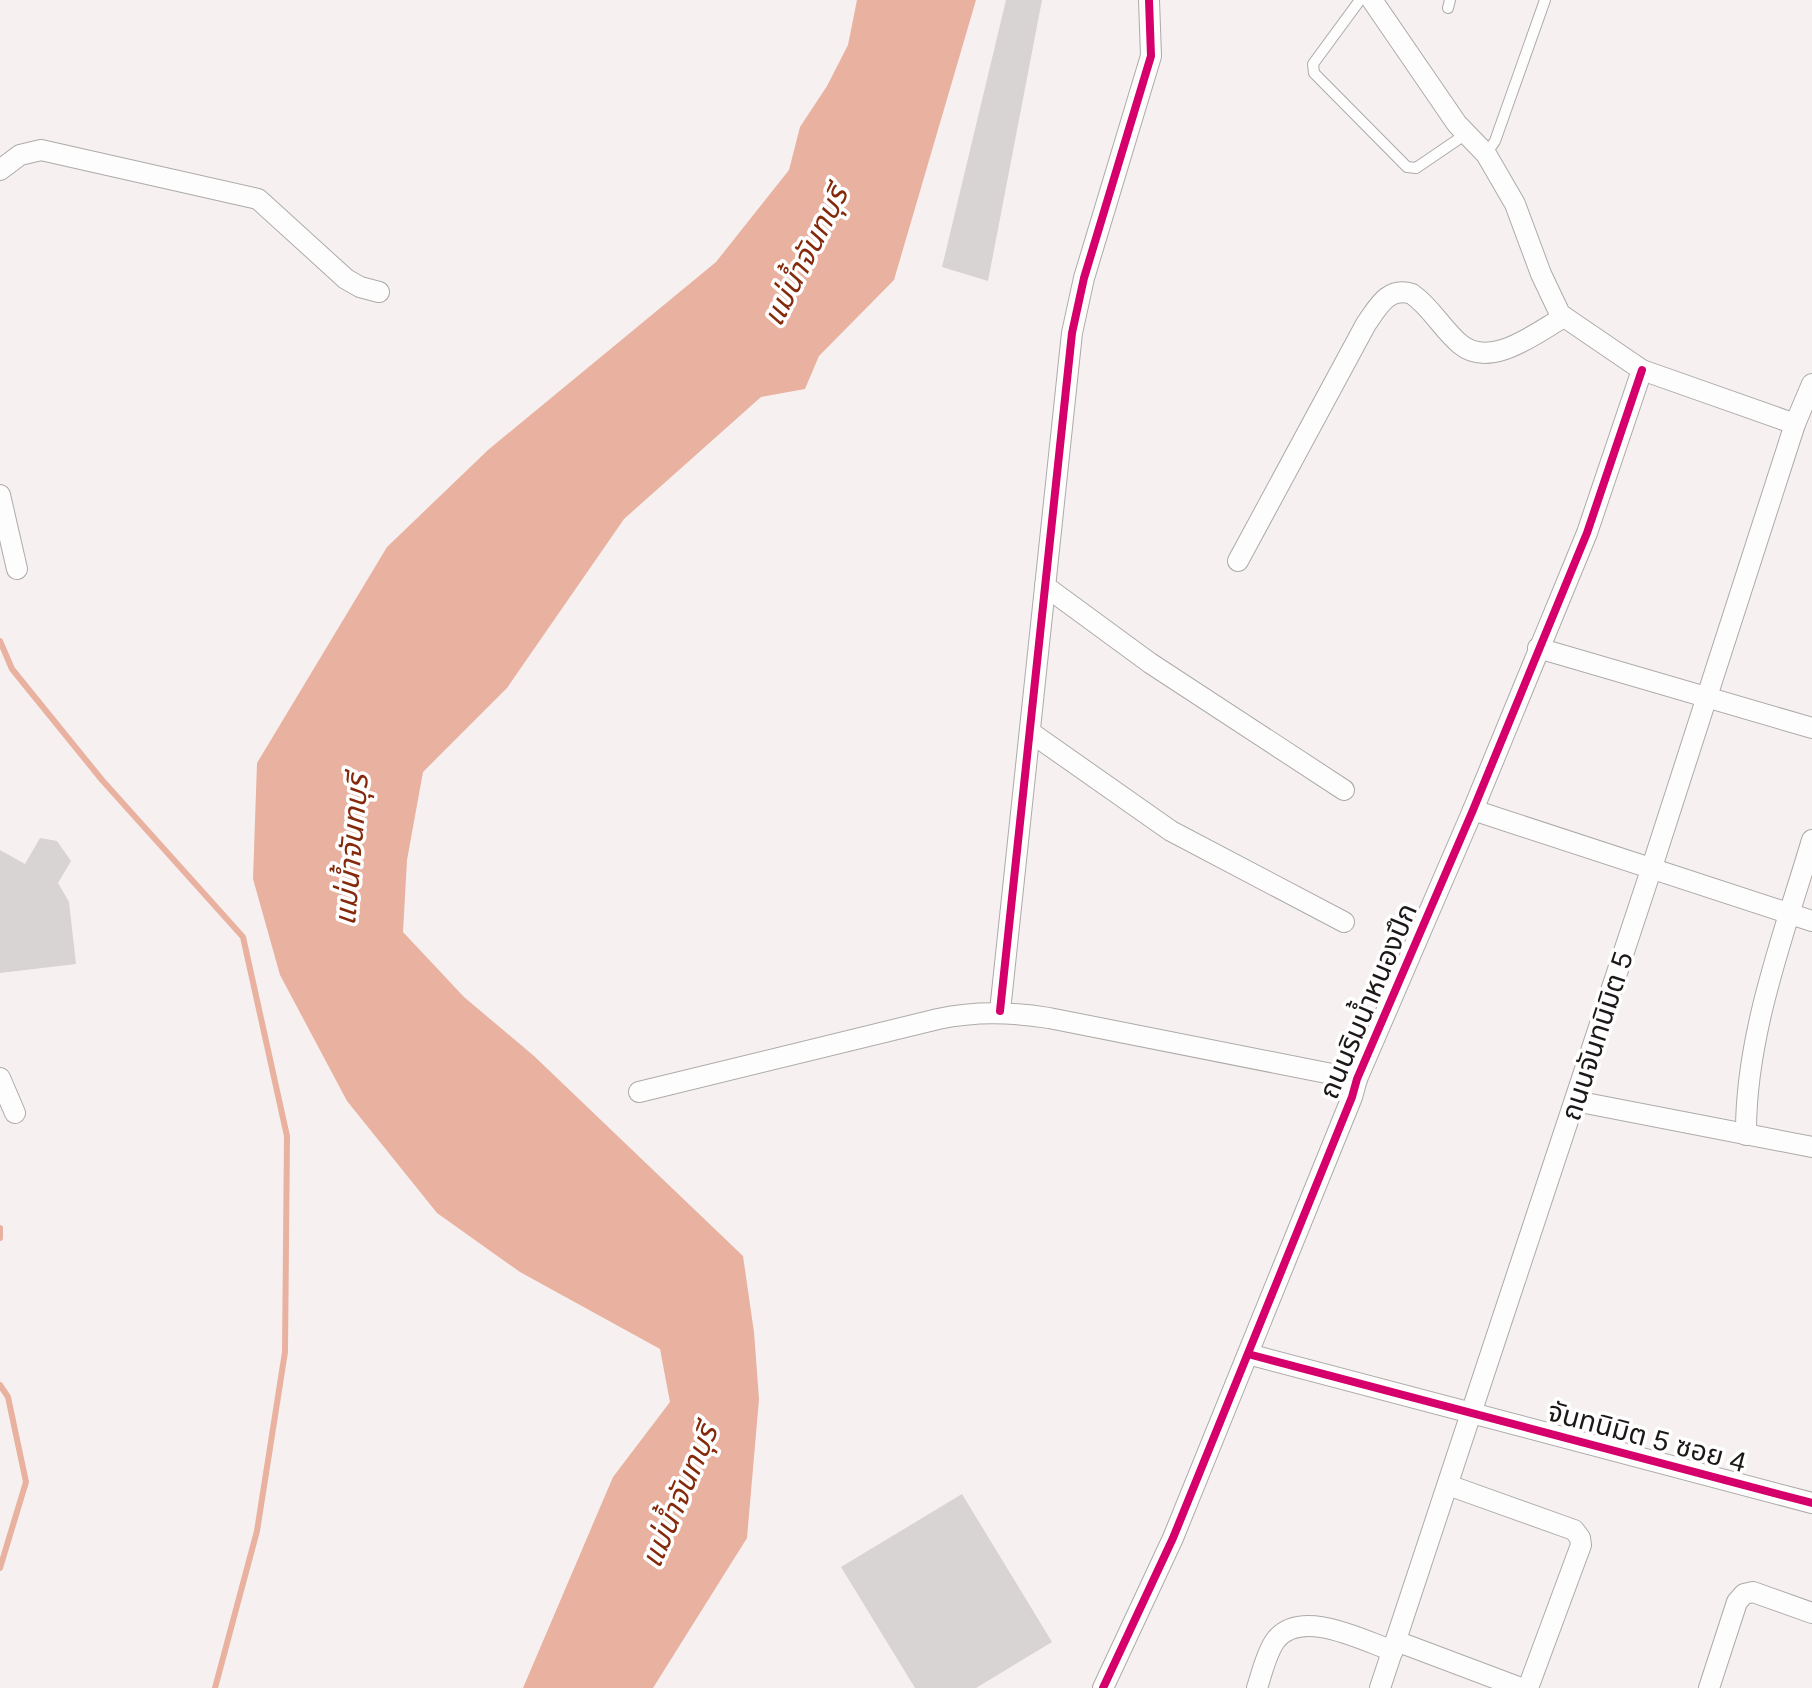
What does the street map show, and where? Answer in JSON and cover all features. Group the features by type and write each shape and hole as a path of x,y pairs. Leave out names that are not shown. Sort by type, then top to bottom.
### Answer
{"street":[{"path":"1000,1011 1072,333 1084,278 1151,56 1149,0"},
{"path":"1372,0 1466,134 1486,154 1515,204 1541,274 1560,314 1642,370 1795,424"},
{"path":"0,170 20,155 41,150 258,199 346,279 379,292"},
{"path":"1238,561 1366,324 1387,296 1403,291 1412,294 1461,346 1484,353 1511,347 1564,317"},
{"name":"ถนนริมน้ำหนองปึก","path":"1103,1688 1173,1538 1357,1079 1473,810 1587,533 1642,370"},
{"name":"ถนนจันทนิมิต 5","path":"1380,1688 1795,424 1812,384"},
{"path":"0,495 17,569"},
{"path":"1045,586 1150,663 1344,790"},
{"path":"1538,648 1812,728"},
{"path":"1030,732 1171,831 1344,922"},
{"path":"1473,810 1812,921"},
{"path":"1746,1135 1745,1118 1759,1018 1812,840"},
{"path":"639,1092 938,1019 1000,1011 1357,1079"},
{"path":"0,1078 15,1113"},
{"path":"1575,1101 1812,1147"},
{"name":"จันทนิมิต 5 ซอย 4","path":"1248,1354 1812,1503"},
{"path":"1448,1485 1574,1530 1580,1538 1581,1545 1528,1688"},
{"path":"1709,1688 1737,1602 1744,1594 1753,1592 1812,1613"},
{"path":"1257,1688 1271,1647 1278,1637 1290,1628 1304,1625 1394,1646 1521,1688"}],"lane":[{"path":"1360,0 1313,64 1314,73 1407,167 1416,168 1466,134"},
{"path":"1486,154 1495,141 1545,0"}],"water":[{"name":"แม่น้ำจันทบุรี","path":"857,0 976,0 894,280 819,356 805,389 761,397 624,519 507,688 423,772 407,860 403,932 464,997 534,1056 743,1256 754,1332 759,1399 747,1538 653,1688 523,1688 613,1477 670,1402 660,1349 520,1272 437,1213 347,1101 280,975 253,879 257,763 387,547 488,450 716,262 789,170 800,127 827,86 848,45"}],"building":[{"path":"1006,0 1042,0 988,281 942,267"},
{"path":"40,838 57,841 71,861 58,883 69,902 76,964 0,973 0,850 25,864"},
{"path":"962,1494 1052,1642 976,1688 915,1688 841,1567"}],"waterway":[{"path":"0,641 12,669 102,780 243,937 287,1136 285,1352 257,1531 215,1688"},
{"path":"0,1228 0,1238"},
{"path":"0,1385 8,1397 26,1482 0,1568"}],"cycle path":[{"path":"1000,1011 1072,333 1084,278 1151,56 1149,0"},
{"path":"1103,1688 1173,1538 1357,1079 1473,810 1587,533 1642,370"},
{"path":"1248,1354 1812,1503"}]}
